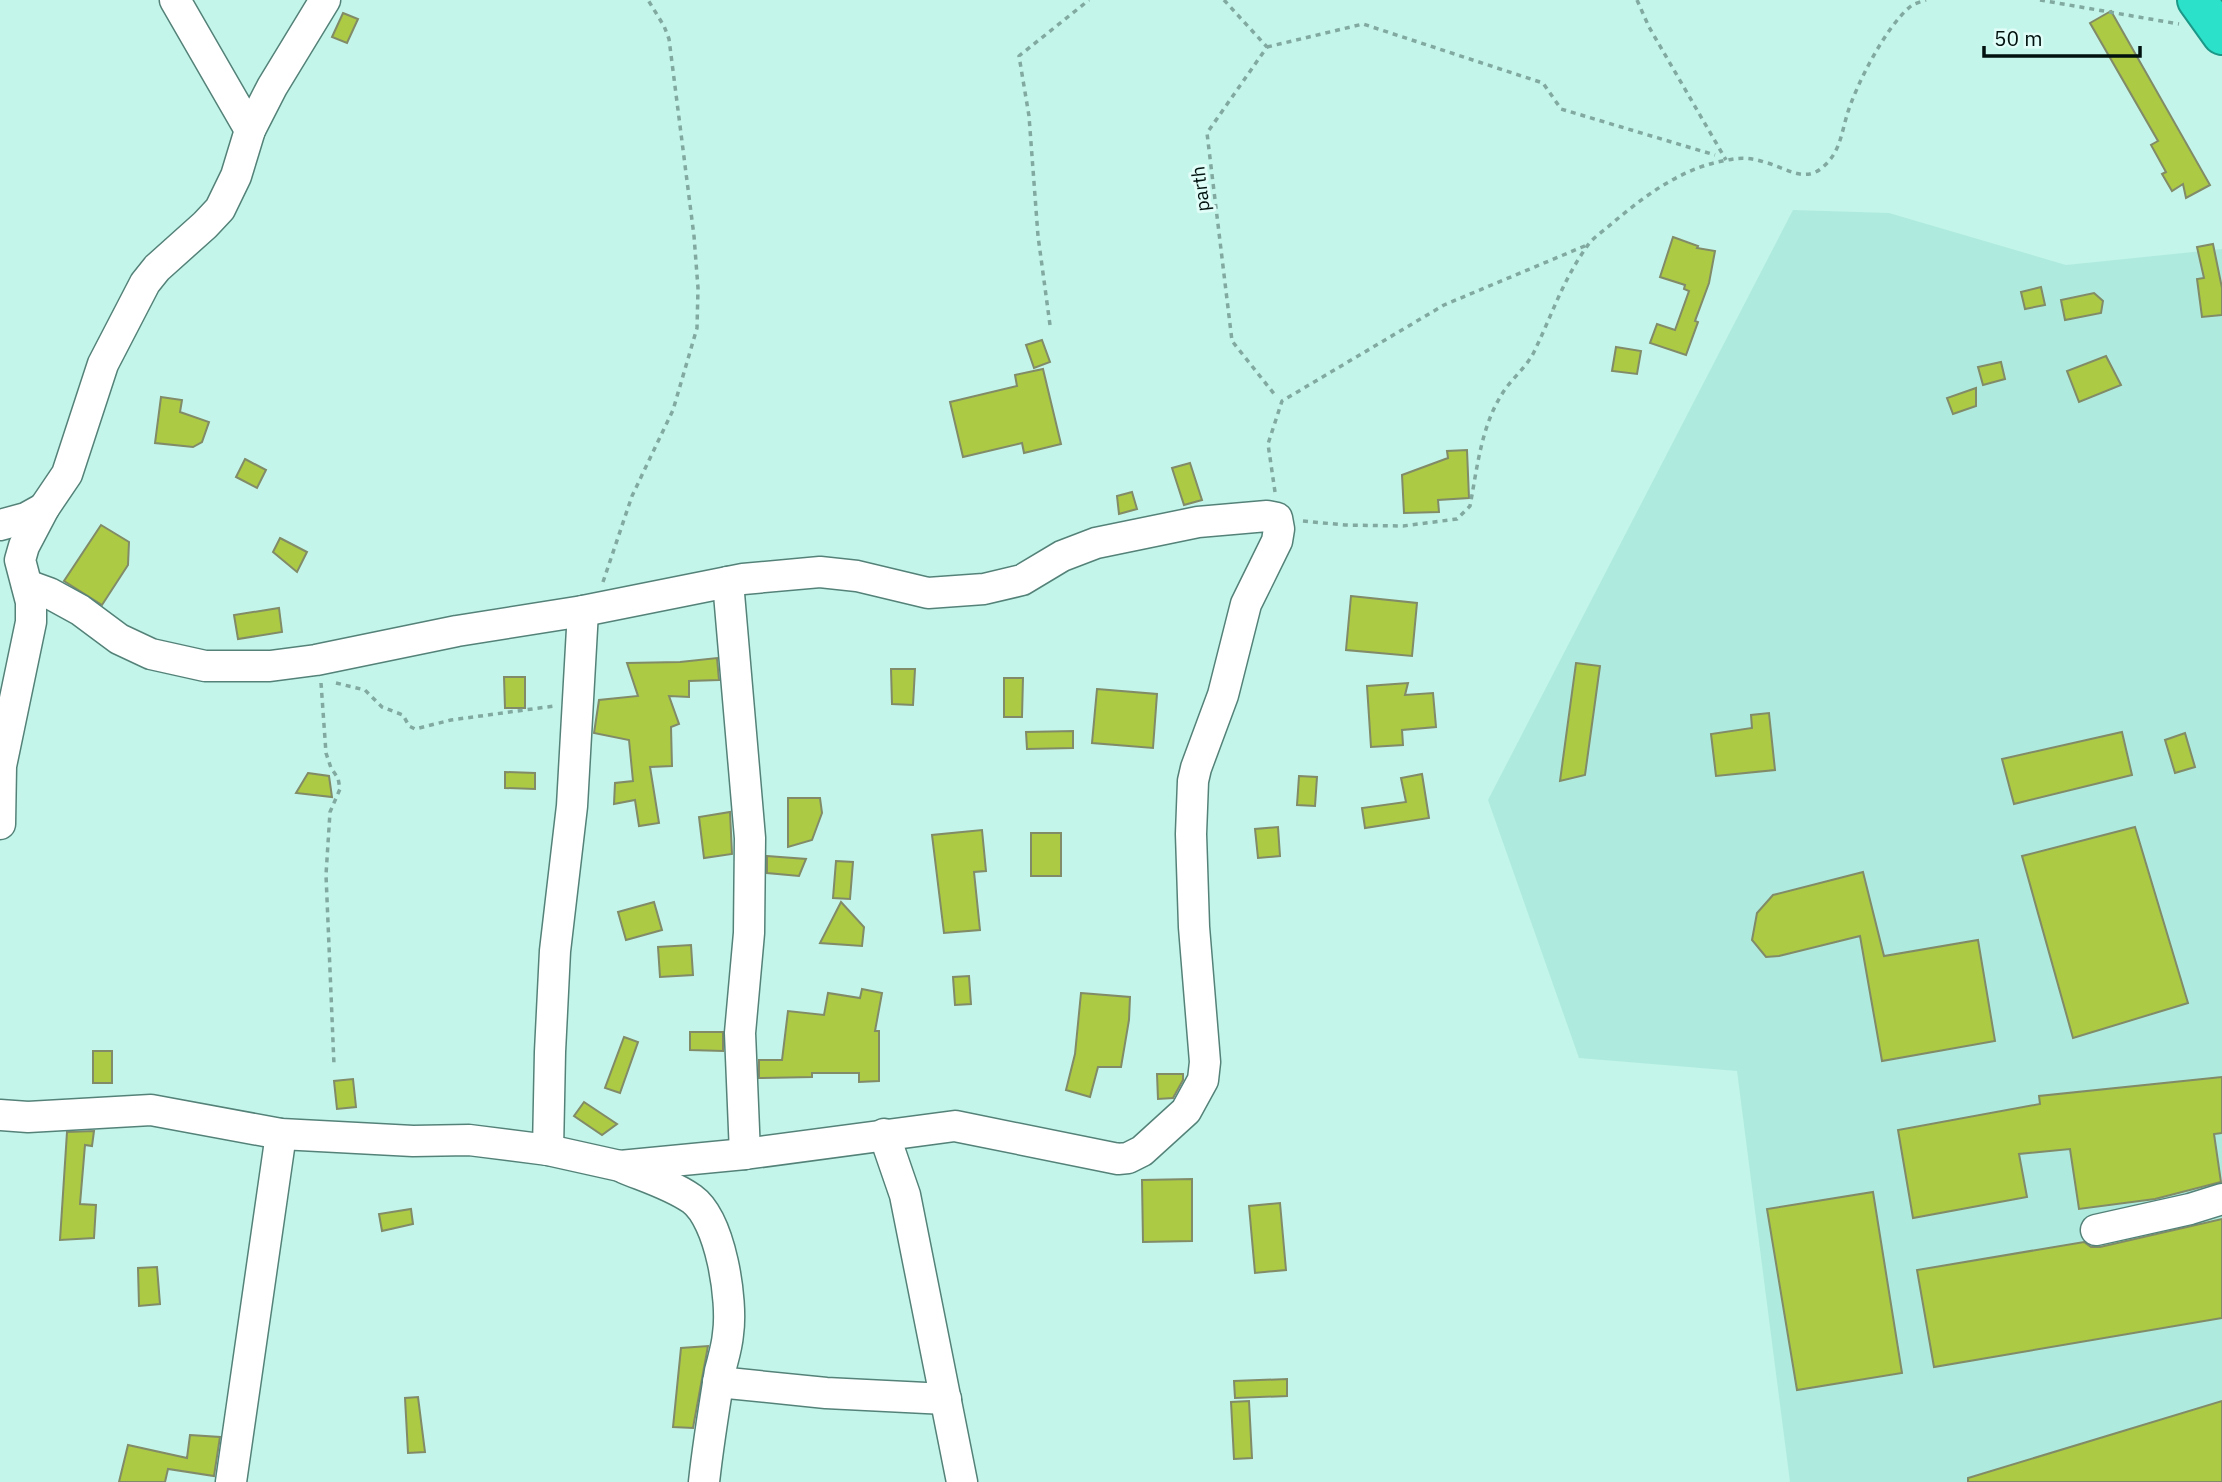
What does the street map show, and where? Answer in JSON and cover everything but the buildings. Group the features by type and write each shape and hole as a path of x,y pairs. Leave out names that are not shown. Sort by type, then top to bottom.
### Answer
{"street":[{"path":"175,0 250,130"},
{"path":"0,824 1,766 29,639 31,603 16,563 44,508 67,474 103,364 145,283 157,268 205,226 220,209 236,176 250,130 272,87 325,0"},
{"path":"0,525 26,518 44,508"},
{"path":"16,563 49,593 80,610 119,639 151,654 205,666 270,666 316,660 457,631 589,610 728,582 820,572 857,576 928,593 955,592 1022,580 1074,550 1116,538 1198,522 1267,516 1273,516 1279,521 1273,552 1246,604 1223,695 1199,757 1194,781 1191,834 1194,927 1205,1062 1203,1080 1186,1111 1142,1151 1128,1158 1118,1159 955,1126 745,1154 620,1167"},
{"path":"728,582 750,838 749,933 740,1033 745,1154"},
{"path":"548,1150 555,951 572,806 577,703 589,610"},
{"path":"0,1115 28,1117 152,1111 281,1134 413,1141 469,1140 548,1150 620,1167 655,1180 693,1200 710,1223 719,1245 725,1276 729,1333 718,1382 704,1482"},
{"path":"231,1482 281,1134"},
{"path":"884,1134 905,1195 962,1482"},
{"path":"693,1200 694,1159"},
{"path":"2096,1230 2222,1199"},
{"path":"718,1382 826,1393 946,1399"}],"path":[{"path":"589,610 632,496 673,410 697,328 698,288 694,236 669,39 648,0"},
{"path":"1050,325 1038,236 1029,116 1019,56 1089,0"},
{"path":"1224,0 1267,47 1363,24 1543,83 1561,109 1715,155"},
{"path":"1637,0 1649,27 1726,160"},
{"path":"1587,245 1569,274 1531,356 1501,395 1483,439 1470,506 1464,514 1457,519 1404,526 1279,521 1268,444 1282,401 1444,306 1587,245 1665,183 1701,167 1746,158 1767,162 1802,175 1821,169 1834,156 1842,140 1847,115 1867,66 1891,30 1912,6 1926,0"},
{"path":"2040,0 2111,11 2153,21 2212,21"},
{"name":"parth","path":"1267,47 1207,133 1232,341 1275,395"},
{"path":"334,1065 326,875 330,812 340,789 338,778 326,753 320,679 365,690 382,708 403,715 415,729 451,720 577,703"}],"shaded area":[{"path":"1793,210 1889,213 2066,265 2222,249 2222,1482 1790,1482 1737,1071 1579,1058 1488,800"}]}
